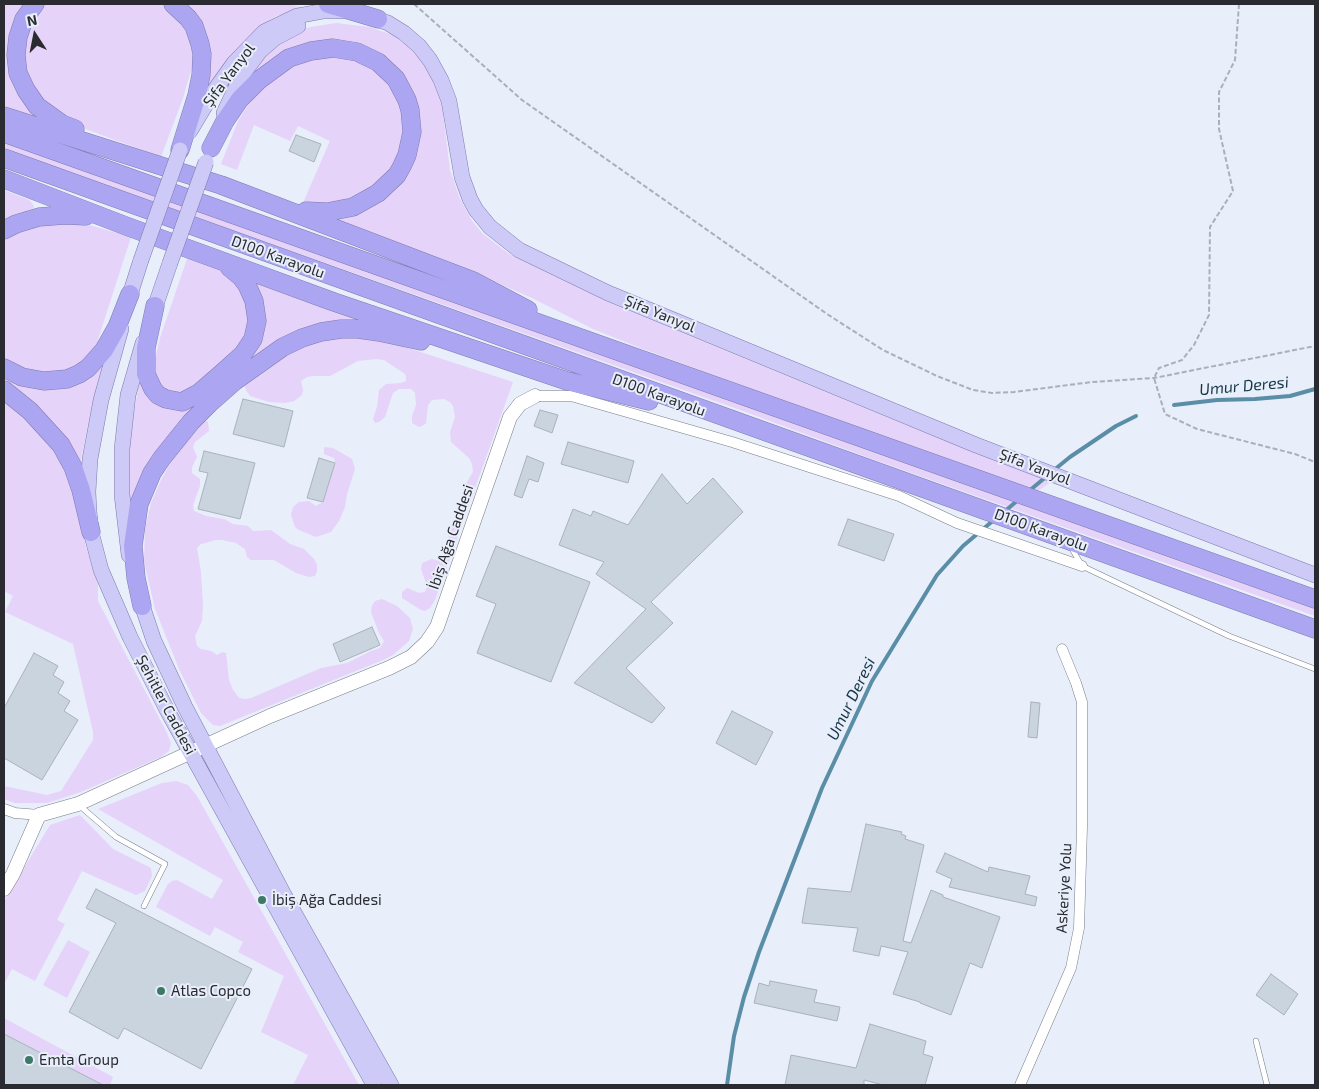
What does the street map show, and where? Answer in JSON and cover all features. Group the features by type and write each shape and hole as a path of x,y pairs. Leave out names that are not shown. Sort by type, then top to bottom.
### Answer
{"highway":[{"path":"35,4 21,28 16,47 18,73 31,98 44,111 62,124 137,158"},
{"path":"173,4 194,26 202,54 201,75 197,95 180,150"},
{"path":"328,4 378,19"},
{"path":"208,155 225,121 240,99 259,80 289,58 322,49 346,49 368,56 388,70 396,79 407,100 412,120 412,132 407,155 402,166 388,185 366,200 353,206 327,212 294,210 262,200"},
{"path":"6,121 221,184 473,281 586,340"},
{"name":"D100 Karayolu","path":"6,121 586,340 1315,599"},
{"name":"D100 Karayolu","path":"4,158 1315,629"},
{"path":"4,179 334,302 575,383 732,421"},
{"path":"4,230 39,217 65,214 91,216 126,226"},
{"path":"155,306 146,348 146,374 152,389 158,395 166,399 182,402 199,393 243,354 256,330 256,310 247,285 234,270 202,254"},
{"path":"4,368 22,377 44,381 68,379 79,374 88,368 104,350 130,294"},
{"path":"142,606 134,561 134,533 139,504 152,473 191,422 235,381 262,361 283,347 302,338 321,332 341,329 379,332 506,359"},
{"path":"4,390 30,411 61,445 73,466 91,532"}],"main road":[{"name":"Şifa Yanyol","path":"141,260 180,150 194,123 244,52 264,32 297,16 324,11 348,12 378,19 412,39 430,60 447,96 462,177 470,198 476,210 490,227 519,250 608,293 976,445 1315,575"},
{"name":"Şehitler Caddesi","path":"378,19 349,17 323,19 294,28 275,38 260,51 242,75 228,103 208,155 155,306 128,395 122,449 122,494 124,526 132,571 154,641 284,895 391,1085"},
{"name":"Şehitler Caddesi","path":"141,260 103,393 93,440 88,492 91,532 101,570 118,612 167,710 374,1085"}],"street":[{"path":"535,396 571,396 732,442 899,496 957,523 1082,566"},
{"name":"İbiş Ağa Caddesi","path":"38,815 78,804 270,716 389,668 411,657 427,642 437,627 510,417 520,404 535,396"},
{"name":"Askeriye Yolu","path":"1020,1085 1071,968 1079,928 1082,827 1082,702 1062,649"},
{"path":"4,809 15,813 38,815 4,889"}],"lane":[{"path":"1067,540 1082,566 1229,636 1315,669"},
{"path":"78,804 116,836 165,864 144,906"},
{"path":"1256,1041 1267,1085"}],"path":[{"path":"414,4 522,100 827,314 883,350 937,376 973,390 1014,392 1092,382 1154,378 1315,346"},
{"path":"1239,4 1234,60 1219,92 1219,129 1233,191 1210,226 1209,315 1194,345 1182,360 1159,368 1154,378 1165,414 1197,429 1295,454 1315,462"}],"shaded area":[{"path":"4,4 27,4 11,42 53,125 4,111"},
{"path":"44,4 164,4 189,29 194,54 192,67 183,98 161,157 88,130 56,115 28,84 22,43 37,10"},
{"path":"183,4 288,4 306,8 277,16 264,24 208,88 204,86"},
{"path":"336,23 369,27 393,35 409,47 428,69 441,98 450,170 460,199 472,221 483,234 509,254 615,305 901,423 1051,482 1035,493 643,349 593,329 532,298 449,262 323,219 364,210 382,201 403,180 416,105 347,44 243,85 265,52 294,32"},
{"path":"349,55 383,73 401,101 405,141 388,176 349,202 302,205 330,141 298,126 290,141 254,125 237,170 221,164 238,121 260,89 299,60"},
{"path":"4,140 1315,607 1315,616 4,149"},
{"path":"4,190 29,200 34,208 4,221"},
{"path":"45,223 82,223 131,237 94,352 74,370 39,374 11,365 4,359 4,238"},
{"path":"188,256 211,265 237,284 250,312 248,332 238,350 196,388 179,394 165,392 156,378 155,360 160,338"},
{"path":"247,277 385,325 331,323 186,417 170,434 150,461 130,512 130,437 140,377 163,405 250,355"},
{"path":"361,337 393,343 513,382 435,600 430,608 425,611 402,598 402,592 407,588 419,593 425,592 427,586 421,569 422,563 432,559 444,560 450,531 462,510 464,487 473,472 469,458 451,442 450,432 455,417 453,406 450,402 444,399 432,400 428,405 426,423 419,427 412,423 412,416 416,405 415,393 411,389 399,389 393,393 385,417 375,423 373,419 379,390 386,384 406,381 405,374 384,360 376,359 358,361 330,376 307,377 301,381 302,395 294,401 285,403 269,402 250,396 244,384 283,355 313,342"},
{"path":"105,358 90,415 80,464 57,427 4,380 4,375 24,383"},
{"path":"4,396 56,448 76,496 86,547 98,584 98,601 171,743 169,751 161,757 81,792 47,803 15,803 4,799 4,786 47,795 61,791 93,740 93,732 73,644 5,612 13,596 4,591"},
{"path":"205,420 208,422 209,431 195,442 193,447 197,457 192,467 192,473 200,479 200,486 193,505 194,511 206,516 224,519 233,524 248,526 253,531 271,530 290,544 304,549 317,565 315,576 309,577 296,573 274,560 251,560 247,557 245,549 236,543 216,540 201,544 197,548 203,605 202,621 195,636 197,646 217,655 222,652 226,653 229,680 239,698 251,698 321,668 347,663 380,648 384,641 371,612 375,601 382,599 397,606 410,618 413,629 409,641 393,655 220,726 213,725 201,713 179,669 155,609 144,561 145,529 151,503 175,455"},
{"path":"324,447 333,448 352,459 355,469 345,507 339,521 331,532 316,537 295,527 291,515 293,507 299,502 309,501 316,506 323,502 335,463 334,458 324,454"},
{"path":"176,781 188,785 197,796 359,1085 293,1085 308,1055 261,1032 284,976 238,952 243,942 215,927 210,936 156,907 168,884 172,881 177,880 212,899 223,880 98,809 162,783"},
{"path":"80,815 113,849 151,868 152,876 145,891 136,895 82,871 57,920 65,924 35,981 12,969 4,984 4,901 50,825"},
{"path":"68,940 90,952 67,998 43,985"},
{"path":"4,1018 113,1077 110,1085 103,1085 4,1034"}],"building":[{"path":"296,135 321,144 314,162 289,151"},
{"path":"243,399 293,411 284,447 233,434"},
{"path":"540,410 558,415 552,433 534,426"},
{"path":"568,442 634,461 628,483 561,464"},
{"path":"204,451 255,463 240,519 198,509 208,473 199,471"},
{"path":"527,456 544,463 538,482 529,479 522,498 514,495"},
{"path":"319,458 335,463 323,502 307,498"},
{"path":"662,474 687,504 713,478 743,512 651,602 673,623 626,668 665,708 652,723 574,683 646,609 596,574 604,562 559,545 573,509 591,516 593,511 628,525"},
{"path":"848,519 894,534 884,561 838,545"},
{"path":"496,546 590,582 551,682 477,653 496,604 476,596"},
{"path":"372,627 380,645 340,662 333,644"},
{"path":"34,653 58,666 53,675 64,682 58,693 70,701 64,711 78,720 42,780 4,758 4,708"},
{"path":"1031,702 1040,703 1037,738 1028,737"},
{"path":"732,711 773,732 756,765 716,743"},
{"path":"866,824 902,832 901,834 906,836 905,839 924,845 903,941 911,943 931,890 943,895 943,897 1000,917 982,968 970,963 951,1015 920,1002 893,994 908,952 881,946 879,956 853,951 858,928 802,923 808,888 851,892"},
{"path":"945,853 988,872 989,867 1030,876 1025,894 1037,897 1035,906 949,887 952,879 936,872"},
{"name":"Atlas Copco","path":"96,889 252,969 201,1069 124,1028 118,1039 69,1012 116,923 86,908"},
{"path":"1271,974 1298,994 1284,1015 1256,995"},
{"path":"770,981 817,990 814,1002 840,1007 837,1021 754,1003 759,983 769,986"},
{"path":"870,1024 926,1041 923,1054 933,1057 925,1085 883,1085 864,1080 864,1085 785,1085 791,1055 856,1068"},
{"name":"Emta Group","path":"4,1034 103,1085 4,1085"}],"waterway":[{"name":"Umur Deresi","path":"1174,405 1217,400 1290,396 1315,389"},
{"name":"Umur Deresi","path":"1054,470 1116,426 1136,416"},
{"name":"Umur Deresi","path":"1029,491 1047,476"},
{"name":"Umur Deresi","path":"1004,512 1018,500"},
{"name":"Umur Deresi","path":"727,1085 734,1036 744,997 759,952 822,788 872,681 937,575 963,546 995,519"}],"place":[{"name":"İbiş Ağa Caddesi","path":"262,900"},
{"name":"Atlas Copco","path":"161,991"},
{"name":"Emta Group","path":"29,1060"}]}
